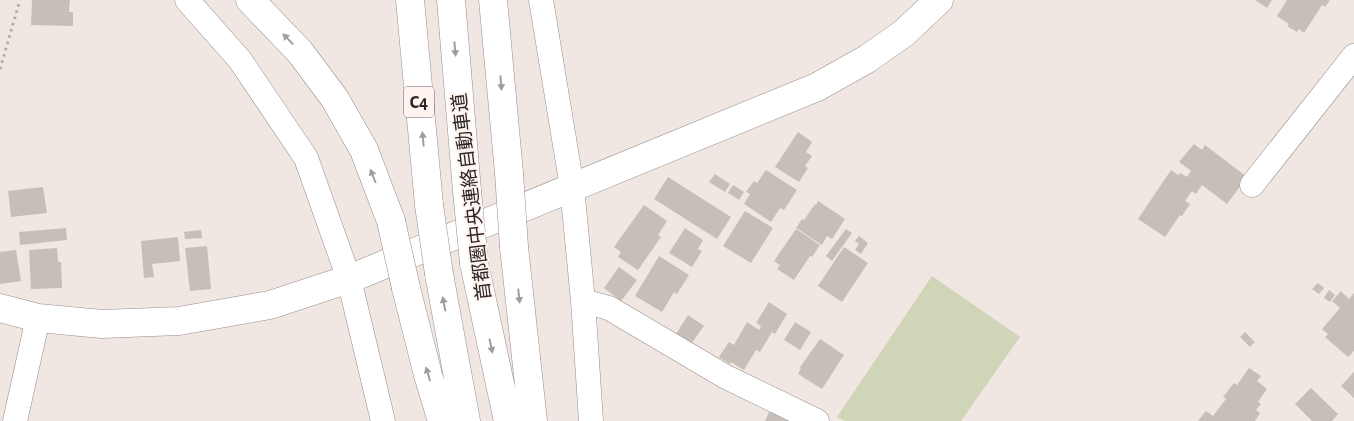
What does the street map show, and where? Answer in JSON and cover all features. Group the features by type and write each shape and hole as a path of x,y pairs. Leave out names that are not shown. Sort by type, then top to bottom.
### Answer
{"main road":[{"path":"250,0 300,52 335,99 364,150 391,221 428,375 442,421"},
{"name":"首都圏中央連絡自動車道","path":"410,0 429,205 439,274 466,421"},
{"name":"首都圏中央連絡自動車道","path":"451,0 474,264 508,421"},
{"path":"493,0 514,247 532,421"},
{"path":"0,308 38,318 102,324 179,321 270,305 349,279 817,87 867,59 904,33 939,0"}],"street":[{"path":"187,0 240,60 306,158 349,279 383,421"},
{"path":"541,0 572,187 583,301 591,421"},
{"path":"1252,185 1354,56"},
{"path":"583,301 609,308 726,377 817,421"},
{"path":"15,421 38,318"}],"path":[{"path":"0,69 20,0"}],"green space":[{"path":"932,276 1020,337 961,421 845,421 837,417"}],"building":[{"path":"32,0 70,0 69,12 73,12 73,26 31,25"},
{"path":"1255,0 1272,0 1267,8"},
{"path":"1287,0 1330,0 1325,7 1322,5 1304,33 1299,29 1297,32 1287,26 1289,24 1277,16"},
{"path":"798,132 812,142 806,152 812,156 805,166 808,168 799,182 775,167"},
{"path":"1194,144 1202,150 1205,145 1247,177 1227,204 1202,185 1196,194 1192,191 1185,201 1190,204 1165,237 1138,219 1171,170 1178,175 1180,173 1187,177 1191,171 1179,162"},
{"path":"766,170 797,190 784,210 780,208 771,222 744,204 750,194 746,192 754,181 757,183"},
{"path":"715,174 730,184 725,192 709,182"},
{"path":"668,177 731,217 717,239 654,199"},
{"path":"733,185 744,192 739,200 728,193"},
{"path":"43,187 47,213 11,217 8,191"},
{"path":"818,201 845,219 832,239 827,236 822,245 796,228"},
{"path":"644,205 667,221 658,235 661,237 638,270 618,257 621,252 614,247"},
{"path":"745,211 773,228 751,263 723,246"},
{"path":"66,228 67,240 20,245 19,232"},
{"path":"685,228 703,240 698,249 702,251 692,267 669,253"},
{"path":"796,229 820,245 794,280 777,269 780,265 774,261"},
{"path":"846,229 852,233 832,261 826,256"},
{"path":"201,230 202,238 185,239 184,232"},
{"path":"859,236 868,243 861,254 855,250 859,244 855,241"},
{"path":"178,237 180,261 152,264 154,277 144,278 141,241"},
{"path":"207,246 211,289 190,291 185,248"},
{"path":"844,247 868,263 842,302 818,286"},
{"path":"57,248 58,262 61,262 62,288 31,289 29,250"},
{"path":"16,250 21,281 0,284 0,252"},
{"path":"659,256 689,275 677,294 674,292 662,312 635,296"},
{"path":"619,267 637,280 621,301 604,288"},
{"path":"1318,283 1324,288 1319,294 1312,289"},
{"path":"1329,290 1335,295 1330,302 1324,298"},
{"path":"1341,291 1349,299 1354,293 1354,351 1348,357 1325,337 1328,334 1322,329 1340,308 1332,301"},
{"path":"769,302 787,314 775,334 772,332 760,352 756,350 744,370 719,357 729,342 734,345 747,322 759,330 761,326 756,323"},
{"path":"688,315 704,326 691,344 676,334"},
{"path":"795,322 811,332 800,350 784,340"},
{"path":"1245,332 1255,342 1250,347 1240,337"},
{"path":"820,339 844,355 822,389 798,374 800,367"},
{"path":"1249,368 1261,376 1257,381 1267,389 1258,402 1261,404 1256,410 1260,413 1255,421 1198,421 1206,411 1213,416 1226,399 1223,397 1234,383 1237,385"},
{"path":"1354,372 1354,398 1341,386"},
{"path":"1311,388 1338,414 1332,421 1312,421 1295,404"},
{"path":"771,408 790,417 788,421 765,421"}]}
